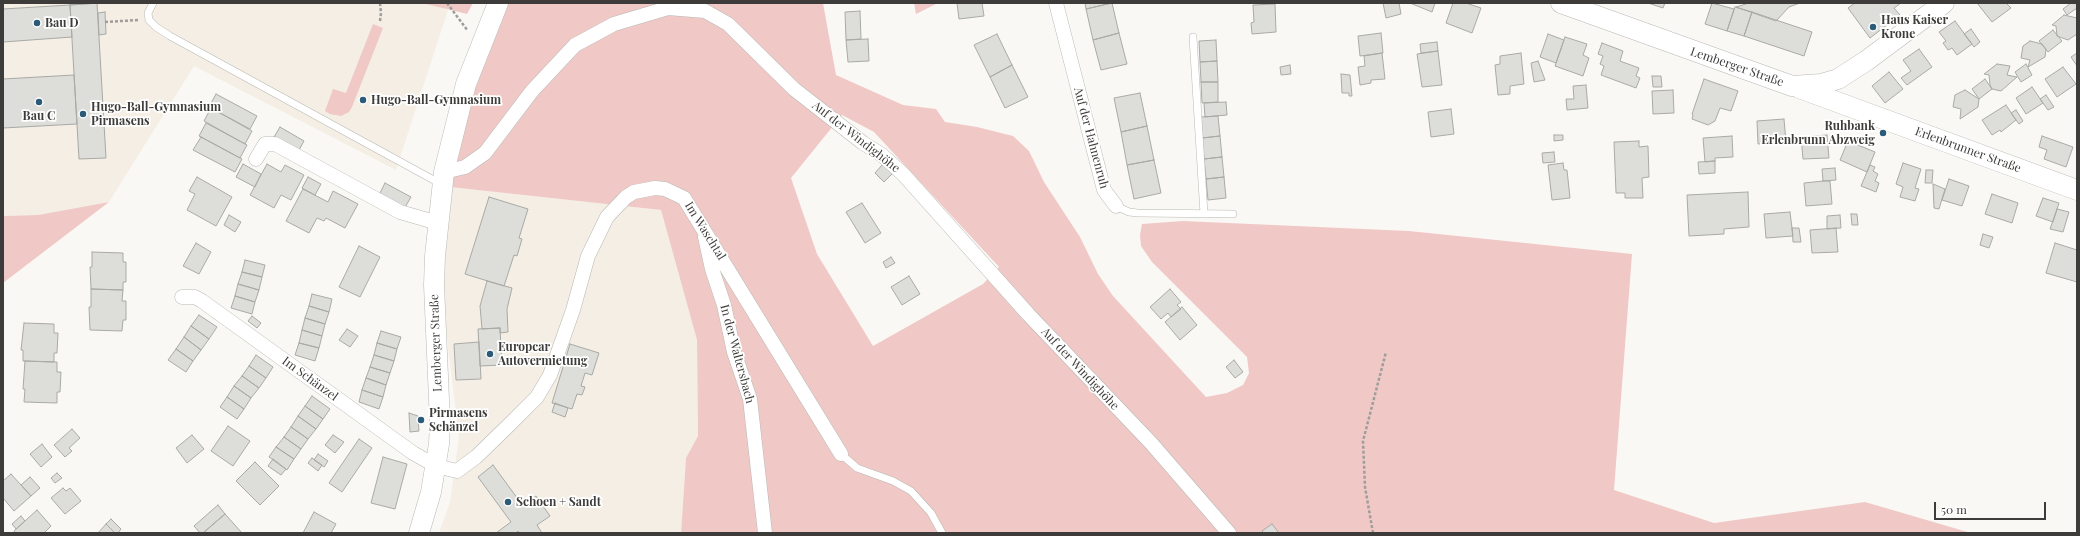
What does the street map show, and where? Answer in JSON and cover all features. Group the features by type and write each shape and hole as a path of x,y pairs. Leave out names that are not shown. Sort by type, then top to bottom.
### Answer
{"main road":[{"name":"Lemberger Straße","path":"419,533 431,492 436,466 440,423 434,286 438,223 443,178 458,113 480,46 498,3"},
{"name":"Lemberger Straße","path":"1561,3 1792,86 1821,84 1838,78 1866,61 1944,3"},
{"path":"1838,78 1858,111"},
{"name":"Erlenbrunner Straße","path":"1792,86 2077,190"}],"street":[{"name":"Auf der Hahnenruh","path":"1056,3 1104,190 1116,206"},
{"name":"Auf der Windighöhe","path":"443,178 465,167 485,153 532,91 575,45 614,24 668,8 705,11 728,24 794,89 863,143 882,155 903,174 1028,314 1151,443 1229,533"},
{"path":"256,159 265,144 275,144 400,212 438,223"},
{"name":"Im Waschtal","path":"436,466 457,471 465,466 537,397 550,375 559,354 588,256 608,217 626,197 634,192 655,188 672,191 684,198 702,225 841,454"},
{"name":"In der Waltersbach","path":"702,225 712,269 724,305 734,352 750,399 765,533"},
{"name":"Im Schänzel","path":"182,297 195,297 202,301 413,453 436,466"}],"lane":[{"path":"153,3 148,13 149,20 156,27 170,36 368,144 443,178"},
{"path":"1193,37 1204,214"},
{"name":"Auf der Hahnenruh","path":"1116,206 1129,212 1138,213 1233,214"},
{"path":"841,454 857,468 893,481 911,492 931,513 942,533"}],"path":[{"path":"380,3 380,21"},
{"path":"447,3 480,46"},
{"path":"105,22 149,20"},
{"path":"1373,533 1365,487 1363,441 1386,352"}],"shaded area":[{"name":"Hugo-Ball-Gymnasium Pirmasens","path":"3,3 431,3 448,10 396,170 194,66 109,202 38,215 3,216"},
{"path":"422,3 473,3 467,14"},
{"path":"508,3 823,3 836,75 903,105 936,109 945,122 977,127 1013,136 1029,151 1044,182 1080,237 1098,274 1113,296 1206,397 1227,393 1243,385 1249,373 1247,357 1152,262 1141,246 1140,235 1142,224 1183,221 1409,231 1632,254 1614,490 1714,523 1865,502 1971,533 681,533 686,458 698,436 697,340 661,210 450,187 490,30","holes":["842,115 874,132 999,267 983,284 873,346 817,254 791,178"]},
{"path":"914,3 938,3 916,14"},
{"path":"373,24 383,28 352,107 349,112 341,116 330,114 325,111 333,89 346,93"},
{"path":"450,187 661,210 697,340 698,436 686,458 681,533 439,533 450,502 459,437 442,298"},
{"path":"109,202 3,283 3,216 38,215"}],"building":[{"path":"70,3 99,3 70,5"},
{"path":"97,3 106,158 79,159 70,5"},
{"path":"957,3 982,3 984,16 959,19"},
{"path":"1085,3 1112,3 1086,9"},
{"path":"1112,3 1119,33 1093,40 1086,9"},
{"path":"1383,3 1399,3 1401,14 1386,18"},
{"path":"1410,3 1435,3 1432,12"},
{"path":"1453,3 1466,3 1481,8 1472,33 1446,23"},
{"path":"1648,3 1665,3 1663,8"},
{"path":"1712,3 1734,9 1727,31 1705,24"},
{"path":"1749,3 1800,3 1789,7 1776,21 1736,7"},
{"name":"Haus Kaiser Krone","path":"1855,3 1901,3 1894,8 1900,15 1870,38 1848,8"},
{"path":"1977,3 2006,3 2011,8 1992,22"},
{"path":"2071,3 2076,3 2077,8 2067,15 2063,9"},
{"path":"1275,4 1276,32 1252,34 1251,23 1254,22 1253,5"},
{"name":"Bau D","path":"70,5 72,37 3,42 3,9"},
{"path":"1735,7 1752,12 1744,36 1727,31"},
{"path":"860,11 861,39 846,40 845,12"},
{"path":"105,12 106,34 99,35 98,13"},
{"path":"1752,12 1812,32 1804,56 1744,36"},
{"path":"2064,15 2077,18 2077,34 2068,40 2057,36 2056,26 2052,25"},
{"path":"1955,21 1972,44 1957,55 1952,48 1948,50 1943,43 1946,41 1939,32"},
{"path":"1971,29 1980,42 1974,47 1964,34"},
{"path":"2053,30 2062,41 2048,52 2039,41"},
{"path":"1119,33 1127,64 1101,70 1093,40"},
{"path":"1381,33 1383,53 1360,56 1358,36"},
{"path":"997,34 1012,65 990,77 974,45"},
{"path":"1548,34 1564,40 1556,63 1540,57"},
{"path":"1565,37 1587,44 1583,55 1589,58 1583,76 1555,66"},
{"path":"868,39 869,61 848,62 846,40"},
{"path":"1216,40 1217,61 1200,62 1199,41"},
{"path":"2030,41 2042,44 2046,49 2045,57 2028,67 2030,60 2021,58 2023,46"},
{"path":"1437,42 1438,51 1421,53 1420,44"},
{"path":"1602,43 1623,51 1620,61 1639,68 1636,76 1640,78 1636,88 1601,75 1604,66 1600,64 1603,56 1598,54"},
{"path":"1919,49 1932,67 1907,85 1901,78 1911,71 1903,60"},
{"path":"1438,51 1442,85 1422,87 1417,54"},
{"path":"1382,53 1385,79 1371,80 1371,83 1360,85 1358,67 1365,66 1364,56"},
{"path":"1521,53 1524,84 1510,86 1510,94 1498,95 1495,65 1500,64 1500,56"},
{"path":"2077,53 2077,66 2071,57"},
{"path":"1217,61 1218,82 1201,82 1200,62"},
{"path":"1538,61 1545,80 1534,82 1531,63"},
{"path":"1997,64 2010,66 2007,75 2017,77 2001,91 1992,89 1989,75 1984,74"},
{"path":"2026,64 2032,75 2021,82 2015,72"},
{"path":"1012,65 1028,97 1005,108 990,77"},
{"path":"1290,65 1291,74 1281,75 1280,67"},
{"path":"2063,67 2076,84 2057,97 2045,79"},
{"path":"1889,72 1903,89 1885,103 1872,86"},
{"path":"1341,74 1350,75 1352,96 1349,96 1349,93 1342,93"},
{"name":"Bau C","path":"74,75 77,124 3,128 3,79"},
{"path":"1652,76 1661,76 1662,87 1653,87"},
{"path":"1704,79 1738,91 1731,111 1720,108 1715,121 1708,125 1692,119 1692,114"},
{"path":"1985,79 1992,89 1979,99 1972,89"},
{"path":"1201,82 1218,82 1218,102 1202,103"},
{"path":"1586,85 1588,108 1567,110 1566,99 1574,99 1573,86"},
{"path":"2032,87 2043,103 2026,114 2016,98"},
{"path":"1673,90 1674,113 1653,114 1652,91"},
{"path":"1965,90 1979,99 1978,107 1960,119 1961,109 1953,107 1955,95"},
{"path":"1140,93 1147,126 1121,132 1114,98"},
{"path":"216,94 257,116 250,129 209,107"},
{"path":"2046,95 2054,107 2048,110 2040,99"},
{"path":"1226,102 1227,115 1205,117 1204,103"},
{"path":"2006,105 2016,120 2001,132 2000,130 1992,135 1982,120"},
{"path":"211,108 252,131 245,144 204,121"},
{"path":"1451,109 1454,134 1431,137 1428,112"},
{"path":"2016,110 2023,121 2019,124 2011,113"},
{"path":"1218,116 1220,136 1202,138 1200,117"},
{"path":"1784,119 1786,142 1758,144 1757,121"},
{"path":"206,123 247,145 240,158 199,136"},
{"path":"1147,126 1154,160 1127,165 1121,132"},
{"path":"280,127 304,141 299,150 274,137"},
{"path":"1554,135 1563,135 1563,140 1554,141"},
{"path":"1827,135 1829,158 1803,159 1801,137"},
{"path":"1220,136 1222,157 1204,159 1202,138"},
{"path":"1732,136 1733,157 1715,158 1715,161 1705,162 1703,138"},
{"path":"2042,136 2073,147 2066,167 2044,159 2047,150 2039,147"},
{"path":"201,137 242,159 235,172 193,150"},
{"path":"1639,141 1639,147 1648,146 1649,177 1642,178 1643,198 1625,198 1625,193 1616,193 1614,142"},
{"path":"1848,141 1875,152 1867,172 1840,160"},
{"path":"1554,152 1555,162 1543,163 1542,153"},
{"path":"1222,157 1224,177 1206,179 1204,159"},
{"path":"1154,160 1161,193 1134,199 1127,165"},
{"path":"1715,161 1715,173 1699,174 1698,162"},
{"path":"1563,163 1564,170 1567,170 1570,198 1552,200 1548,165"},
{"path":"1903,163 1921,169 1915,188 1919,189 1915,201 1900,197 1903,187 1896,184"},
{"path":"243,164 261,174 255,187 236,177"},
{"path":"267,164 281,172 285,165 304,175 291,200 281,195 274,208 250,195"},
{"path":"883,164 893,173 884,182 875,173"},
{"path":"1870,165 1875,167 1873,171 1878,174 1875,181 1879,183 1876,192 1861,186"},
{"path":"1835,168 1836,180 1823,181 1822,169"},
{"path":"1926,170 1933,170 1932,183 1925,183"},
{"path":"197,177 232,197 216,226 187,210 195,194 189,191"},
{"path":"308,177 321,184 315,195 302,188"},
{"path":"1224,177 1226,198 1208,200 1206,179"},
{"path":"1949,179 1969,186 1962,206 1942,200"},
{"path":"1830,181 1832,204 1806,206 1804,183"},
{"path":"385,183 411,197 404,209 380,193"},
{"path":"1933,184 1945,189 1939,209 1934,208"},
{"path":"303,189 328,202 333,191 358,204 345,228 326,218 324,221 317,218 309,233 286,221"},
{"path":"1748,192 1749,227 1724,229 1724,234 1689,236 1687,195"},
{"path":"1992,194 2018,203 2012,223 1985,214"},
{"path":"489,197 528,209 519,238 522,239 517,256 514,255 504,286 465,274"},
{"path":"2043,198 2059,203 2053,222 2036,216"},
{"path":"862,203 881,233 865,243 846,212"},
{"path":"2057,209 2069,212 2063,232 2050,229"},
{"path":"1790,212 1793,236 1766,238 1764,214"},
{"path":"1851,214 1857,214 1858,225 1852,225"},
{"path":"229,215 241,222 235,232 224,225"},
{"path":"1840,215 1841,228 1827,229 1827,216"},
{"path":"1792,228 1799,228 1801,242 1793,242"},
{"path":"1836,228 1838,252 1812,253 1810,230"},
{"path":"1983,234 1993,237 1989,248 1980,245"},
{"path":"196,243 211,252 199,274 183,266"},
{"path":"2055,243 2077,250 2077,282 2046,273"},
{"path":"359,246 380,257 360,297 339,287"},
{"path":"92,252 123,253 123,262 126,262 126,282 123,282 123,290 91,289 90,267 92,267"},
{"path":"891,257 895,263 886,268 883,262"},
{"path":"245,260 265,265 262,277 242,272"},
{"path":"242,272 262,277 259,290 238,284"},
{"path":"909,276 920,294 902,305 891,287"},
{"path":"487,281 512,288 507,309 508,332 500,333 500,328 482,329 480,306"},
{"path":"238,284 259,290 255,302 235,296"},
{"path":"91,289 123,290 122,301 126,301 126,320 123,320 122,331 90,330 89,307 91,307"},
{"path":"1170,289 1181,302 1177,305 1181,309 1171,317 1168,313 1161,319 1150,307"},
{"path":"312,294 332,299 329,312 309,306"},
{"path":"235,296 255,302 252,314 231,308"},
{"path":"309,306 329,312 325,324 305,318"},
{"path":"1182,307 1197,325 1180,340 1165,322"},
{"path":"199,315 217,327 209,339 191,326"},
{"path":"252,316 261,323 257,328 248,321"},
{"path":"305,318 325,324 322,336 302,330"},
{"path":"24,323 54,324 54,333 58,333 57,353 54,353 54,362 23,361 23,350 21,350"},
{"path":"191,326 209,339 201,350 184,337"},
{"name":"Europcar Autovermietung","path":"500,328 502,365 480,366 478,329"},
{"path":"347,329 358,336 350,347 339,340"},
{"path":"302,330 322,336 319,348 299,343"},
{"path":"381,331 401,337 397,349 377,343"},
{"path":"184,337 201,350 193,361 176,349"},
{"path":"479,342 481,379 456,380 454,344"},
{"path":"299,343 319,348 315,361 295,355"},
{"path":"377,343 397,349 394,361 374,355"},
{"path":"570,344 599,353 592,375 585,373 581,386 585,387 582,395 577,394 572,409 552,403"},
{"path":"176,349 193,361 186,372 168,360"},
{"path":"256,355 273,367 266,378 249,366"},
{"path":"374,355 394,361 390,373 370,367"},
{"path":"1234,360 1243,372 1235,378 1226,367"},
{"path":"25,361 57,362 57,372 61,372 60,392 57,392 57,403 24,402 25,389 23,389"},
{"path":"249,366 266,378 259,388 242,376"},
{"path":"370,367 390,373 386,385 366,378"},
{"path":"242,376 259,388 251,398 234,386"},
{"path":"366,378 386,385 383,397 362,390"},
{"path":"234,386 251,398 244,409 227,397"},
{"path":"362,390 383,397 379,409 359,402"},
{"path":"312,396 330,409 323,419 305,406"},
{"path":"227,397 244,409 237,419 220,407"},
{"path":"555,403 568,408 565,417 552,412"},
{"path":"305,406 323,419 316,429 298,416"},
{"path":"409,413 418,416 419,431 410,432"},
{"path":"298,416 316,429 308,439 291,427"},
{"path":"228,426 250,441 233,466 211,451"},
{"path":"291,427 308,439 301,449 284,437"},
{"path":"72,429 80,438 69,448 72,451 65,457 54,445"},
{"path":"192,435 204,449 187,463 176,448"},
{"path":"333,435 344,442 335,453 325,445"},
{"path":"284,437 301,449 294,459 276,447"},
{"path":"359,439 372,448 342,492 329,483"},
{"path":"42,444 52,457 41,467 30,454"},
{"path":"276,447 294,459 287,470 269,457"},
{"path":"318,454 328,461 324,467 314,460"},
{"path":"383,457 407,464 395,509 371,503"},
{"path":"312,458 322,465 318,471 308,463"},
{"path":"273,459 286,469 281,475 268,466"},
{"path":"255,462 279,486 260,505 236,481"},
{"name":"Schoen + Sandt","path":"493,465 523,506 536,496 550,516 537,525 542,533 519,533 518,531 516,533 496,533 511,522 478,477"},
{"path":"57,473 62,478 55,483 51,478"},
{"path":"11,474 31,496 14,511 3,498 3,481"},
{"path":"30,477 40,488 31,496 21,485"},
{"path":"63,488 66,491 70,488 81,501 65,514 51,498"},
{"path":"218,505 225,514 203,533 200,533 194,526"},
{"path":"37,510 51,526 44,533 15,533 14,531"},
{"path":"314,512 336,524 331,533 303,533"},
{"path":"225,514 242,533 203,533"},
{"path":"21,516 25,521 16,529 12,524"},
{"path":"111,519 121,529 118,533 115,533 106,524"},
{"path":"106,524 115,533 98,533"},
{"path":"1272,524 1279,533 1264,533 1262,531"}],"place":[{"name":"Bau D","path":"37,23"},
{"name":"Haus Kaiser Krone","path":"1873,27"},
{"name":"Hugo-Ball-Gymnasium","path":"363,100"},
{"name":"Bau C","path":"39,102"},
{"name":"Hugo-Ball-Gymnasium Pirmasens","path":"83,114"},
{"name":"Ruhbank Erlenbrunn Abzweig","path":"1883,133"},
{"name":"Europcar Autovermietung","path":"490,354"},
{"name":"Pirmasens Schänzel","path":"421,420"},
{"name":"Schoen + Sandt","path":"508,502"}]}
